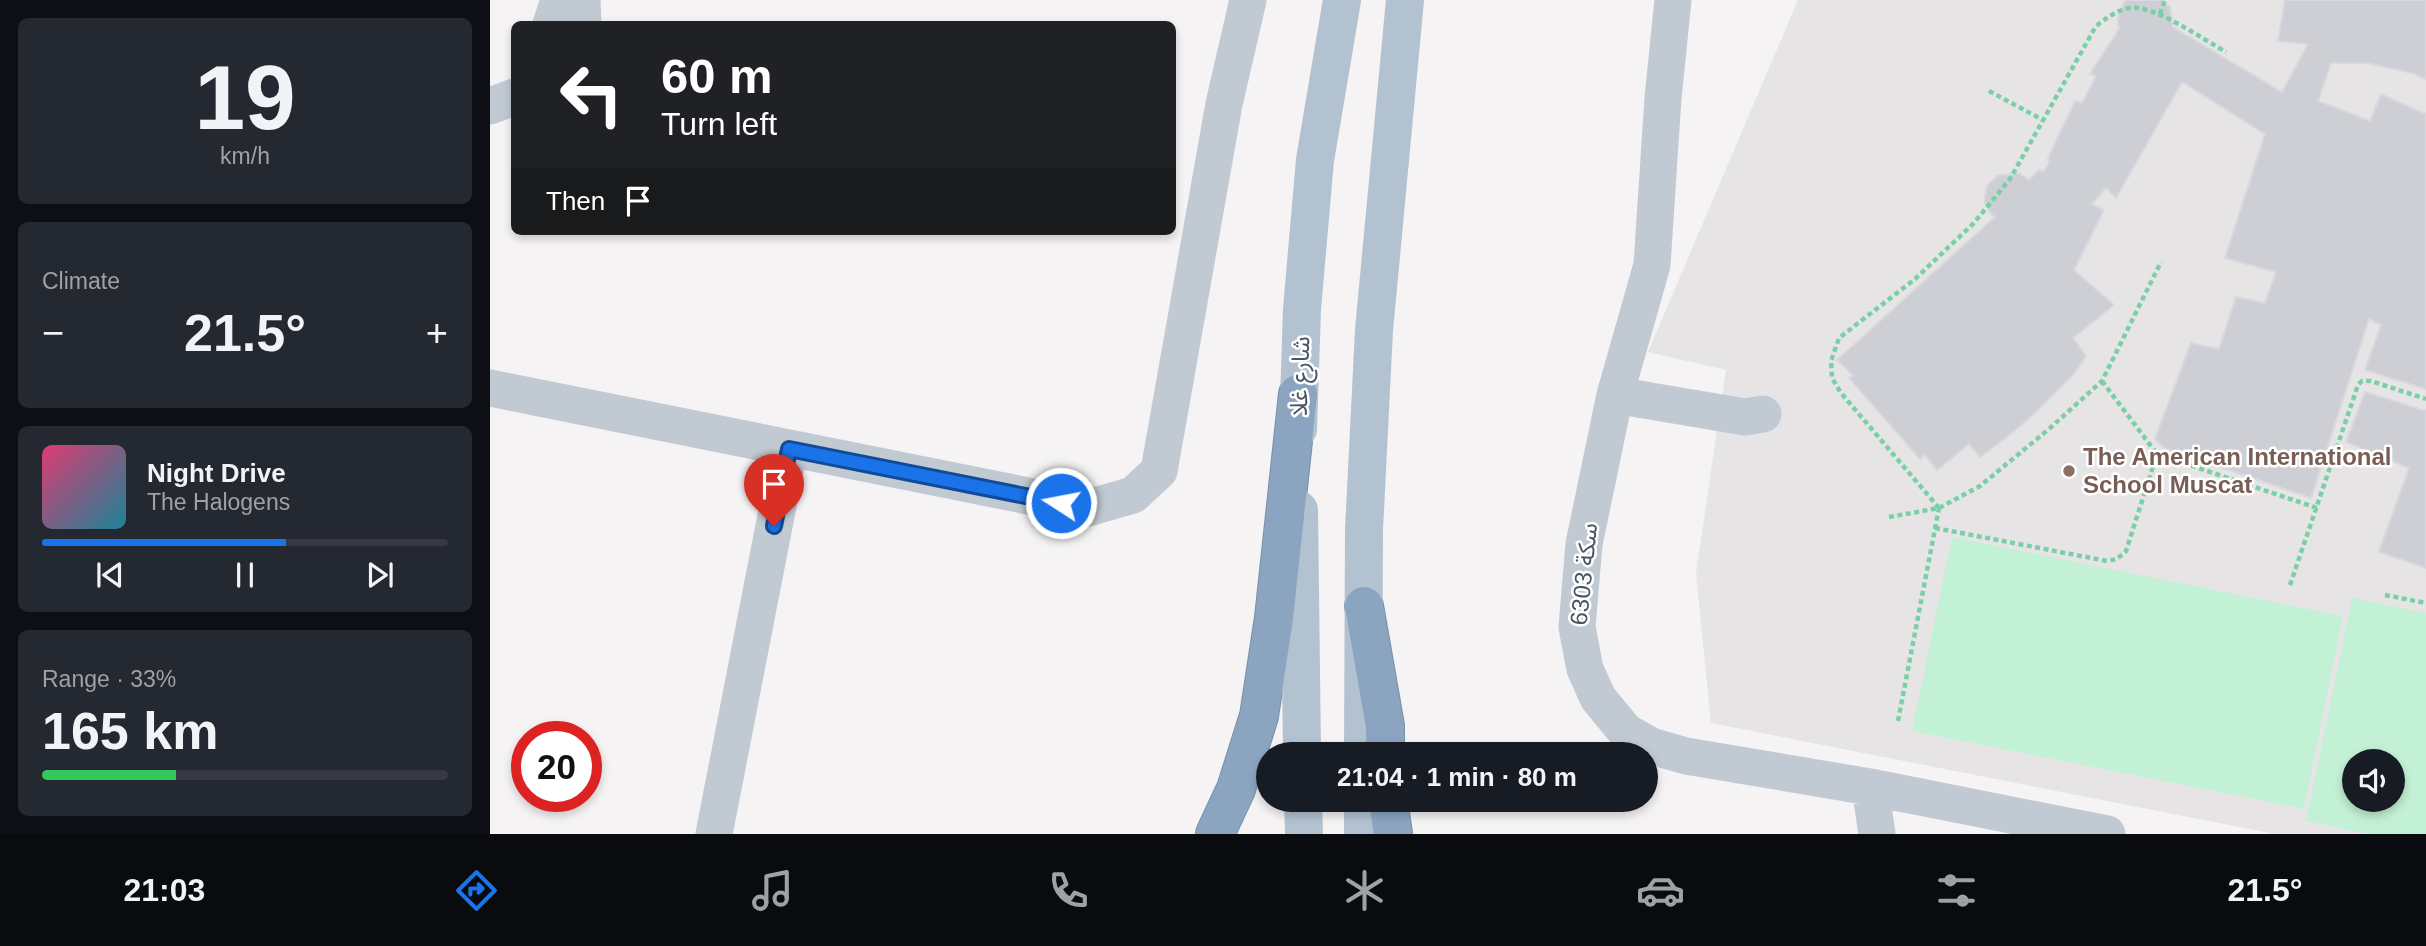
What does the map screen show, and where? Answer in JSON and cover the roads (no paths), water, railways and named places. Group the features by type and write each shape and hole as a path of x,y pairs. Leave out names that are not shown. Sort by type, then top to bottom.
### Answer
{"highway":[{"path":"1215,834 1236,789 1259,716 1274,618 1298,394"},
{"path":"1364,606 1385,726 1385,742"},
{"path":"1390,812 1393,834"}],"main road":[{"name":"شارع غلا","path":"1302,742 1298,394 1302,309 1314,160 1342,0"},
{"path":"1363,742 1364,530 1374,330 1406,5"},
{"path":"1303,812 1304,834"},
{"path":"1363,812 1363,834"}],"street":[{"path":"552,21 559,0"},
{"path":"582,0 583,21"},
{"path":"490,388 1088,508 1133,495 1159,471 1224,104 1248,0"},
{"name":"سكة 6303","path":"1673,0 1663,98 1652,265 1615,395 1584,544 1577,627 1585,669 1598,698 1626,732 1651,746 1686,756 1870,787 2107,834"},
{"path":"490,106 511,97"},
{"path":"1615,395 1745,416 1763,414"},
{"path":"714,834 789,449"},
{"path":"1870,787 1877,834"}],"place":[{"name":"The American International School Muscat","path":"2069,471"}]}
